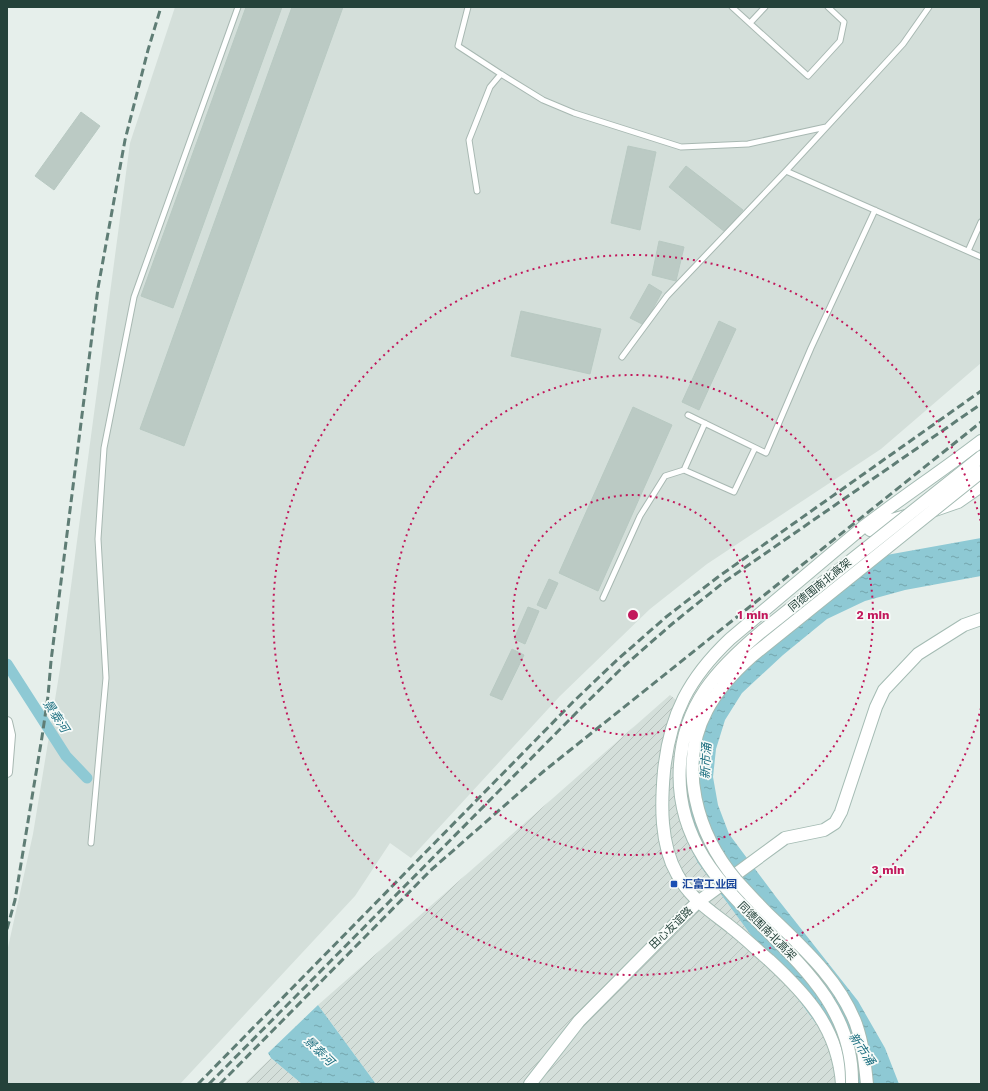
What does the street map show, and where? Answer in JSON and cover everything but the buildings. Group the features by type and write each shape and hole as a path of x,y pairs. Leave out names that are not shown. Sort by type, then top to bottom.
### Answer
{"street":[{"path":"842,1084 840,1067 834,1044 820,1016 796,987 701,900 676,874 670,857 664,831 663,780 667,750 674,721 687,690 705,665 730,639 884,511 981,441"},
{"name":"同德围南北高架","path":"852,1084 849,1049 842,1026 831,1004 804,968 730,894 714,874 698,849 689,828 682,803 680,768 682,743 696,703 707,686 726,663 761,632 981,457"},
{"path":"947,467 943,476 941,492 943,498 948,501 958,502"},
{"name":"同德围南北高架","path":"867,1084 861,1041 856,1023 839,992 825,972 811,956 736,880 725,867 712,847 700,818 694,792 694,764 697,738 706,712 716,695 730,678 752,656 981,472"},
{"path":"838,549 885,522 927,512 958,502 981,486"},
{"name":"田心友谊路","path":"530,1084 579,1021 673,925 701,900 786,838 824,830 835,823 841,812 876,707 884,690 918,654 964,625 981,619"},
{"path":"7,722 10,735 7,772"}],"lane":[{"path":"91,843 106,678 98,539 104,448 134,297 238,7"},
{"path":"468,7 458,46 543,100 569,111 681,147 748,144 827,127"},
{"path":"732,7 808,76 840,41 844,22 828,7"},
{"path":"750,23 765,7"},
{"path":"622,357 667,296 786,171 903,44 929,7"},
{"path":"477,191 469,140 490,87 501,74"},
{"path":"786,171 981,256"},
{"path":"688,415 766,453 811,348 875,210"},
{"path":"968,251 981,222"},
{"path":"684,470 705,424"},
{"path":"603,598 640,516 664,476 684,470 734,492 755,448"}],"shaded area":[{"path":"175,7 981,7 981,363 881,449 707,564 650,609 560,696 411,858 390,843 355,896 180,1084 7,1084 7,952 33,834 60,669 130,143"},
{"name":"汇富工业园","path":"670,695 688,710 760,948 839,1055 850,1084 376,1084 318,1005"},
{"path":"271,1058 302,1084 244,1084"}],"water":[{"name":"新市涌","path":"981,538 981,576 905,590 865,601 827,619 783,655 742,693 725,720 716,749 713,777 718,805 729,834 776,897 858,1001 885,1048 899,1084 850,1084 839,1055 698,863 686,839 676,771 709,676 737,647 786,604 829,572 881,556"},
{"path":"318,1005 376,1084 302,1084 271,1058 268,1053"}],"waterway":[{"name":"景泰河","path":"7,664 66,756 87,778"}],"railway":[{"path":"7,929 15,900 48,696 51,661 98,288 125,140 148,50 161,7"},
{"path":"198,1084 573,702 617,660 666,617 718,577 981,391"},
{"path":"209,1084 624,666 672,624 724,582 981,404"},
{"path":"220,1084 431,870 544,771 981,422"}],"place":[{"name":"汇富工业园","path":"674,884"}]}
